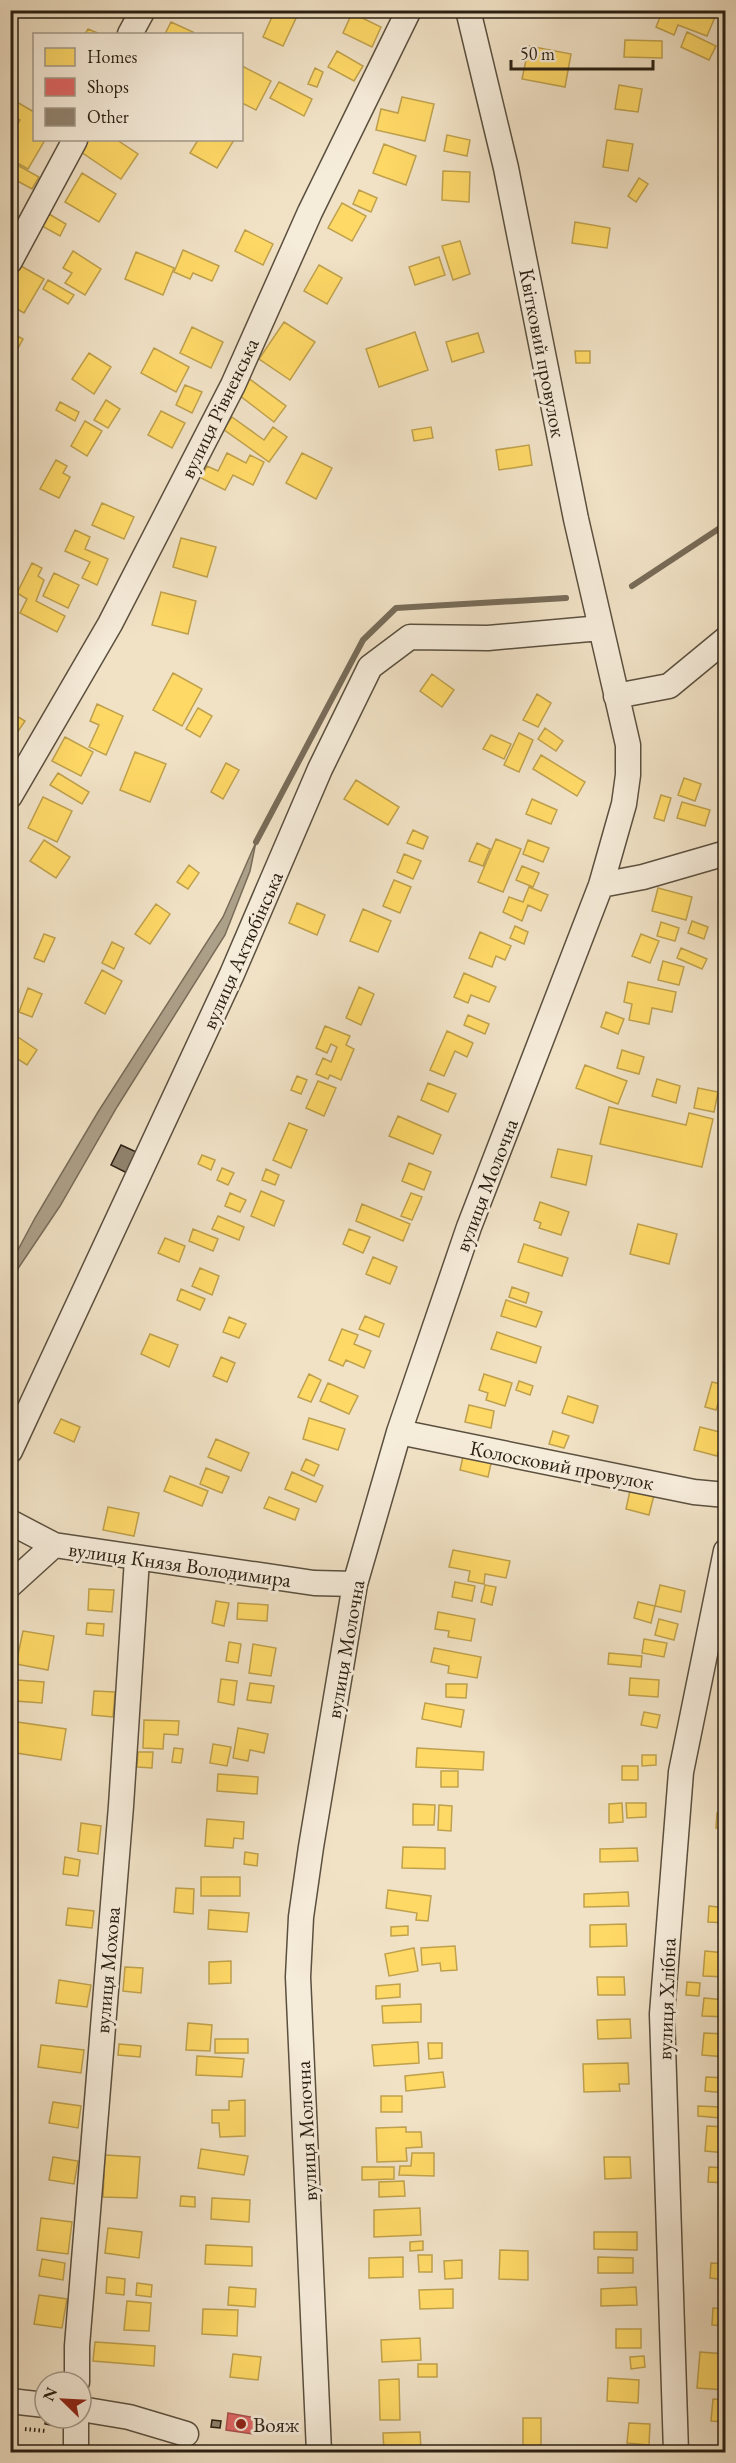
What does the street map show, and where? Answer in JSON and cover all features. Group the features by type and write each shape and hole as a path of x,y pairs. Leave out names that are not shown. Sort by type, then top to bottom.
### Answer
{"street":[{"path":"131,33 143,10"},
{"name":"вулиця Рівненська","path":"10,796 110,624 228,395 310,212 410,10"},
{"name":"Квітковий провулок","path":"468,10 506,168 576,519 616,696"},
{"path":"10,261 74,141"},
{"name":"вулиця Актюбінська","path":"10,1451 232,974 320,769 370,667 410,637 488,638 601,628"},
{"path":"616,696 669,686 726,639"},
{"name":"вулиця Молочна","path":"319,2452 298,1977 301,1917 311,1847 355,1584 399,1432 469,1227 601,885 624,804 628,775 628,745 616,696"},
{"path":"601,885 643,878 726,853"},
{"name":"Колосковий провулок","path":"399,1432 694,1492 726,1495"},
{"name":"вулиця Князя Володимира","path":"10,1522 54,1545 137,1559 314,1583 355,1584"},
{"path":"10,1585 54,1545"},
{"name":"вулиця Хлібна","path":"676,2452 663,2014 681,1772 726,1551"},
{"name":"вулиця Мохова","path":"77,2370 80,2299 120,1817 137,1559"},
{"path":"10,2402 33,2404"},
{"path":"93,2411 129,2417 186,2434"},
{"path":"76,2430 76,2452"}],"path":[{"path":"25,2429 46,2431"}],"shaded area":[{"path":"256,842 250,871 225,935 117,1107 60,1206 11,1279 11,1263 35,1218 98,1112 223,917"}],"building: Homes":[{"path":"10,10 18,12 10,25"},
{"path":"275,10 285,10 297,16 283,46 263,37"},
{"path":"623,10 639,10 636,17"},
{"path":"663,10 718,10 707,36 678,25 674,35 656,27"},
{"path":"352,13 381,27 372,47 343,33"},
{"path":"171,22 193,32 192,33 166,33"},
{"path":"88,29 98,33 86,33"},
{"path":"687,32 716,46 709,60 681,47"},
{"path":"625,40 662,41 662,58 624,57"},
{"path":"10,43 17,46 11,56 17,59 10,71"},
{"path":"529,46 571,54 565,87 522,79"},
{"path":"337,51 363,66 354,81 328,67"},
{"path":"243,67 271,81 256,110 243,104"},
{"path":"315,68 323,72 317,87 308,84"},
{"path":"279,82 312,99 304,116 270,98"},
{"path":"619,85 642,89 638,112 615,109"},
{"path":"402,97 434,104 425,141 376,130 381,109 398,113"},
{"path":"10,98 33,111 33,141 44,141 28,169 10,159 10,136 20,120 10,114"},
{"path":"447,135 470,140 467,156 444,151"},
{"path":"607,140 633,144 628,171 603,167"},
{"path":"88,141 118,141 138,154 121,179 81,152"},
{"path":"197,141 233,141 217,168 190,153"},
{"path":"384,144 416,156 406,185 373,173"},
{"path":"10,161 39,177 32,189 10,177"},
{"path":"443,171 470,172 469,202 442,200"},
{"path":"82,173 116,194 99,222 65,202"},
{"path":"639,178 648,184 636,202 628,196"},
{"path":"10,184 18,188 10,202"},
{"path":"359,190 377,198 371,212 353,204"},
{"path":"342,203 366,216 352,241 328,228"},
{"path":"49,214 66,224 60,236 42,226"},
{"path":"575,222 610,228 607,248 572,243"},
{"path":"245,230 273,244 263,265 235,251"},
{"path":"460,241 470,274 453,280 442,246"},
{"path":"183,250 219,266 212,281 193,273 190,279 174,272"},
{"path":"73,251 101,269 85,295 65,283 72,273 63,268"},
{"path":"136,252 174,268 163,295 125,279"},
{"path":"439,257 445,275 415,285 409,267"},
{"path":"319,265 342,278 327,304 304,291"},
{"path":"21,266 44,279 24,313 10,305 10,284"},
{"path":"48,280 74,295 68,304 43,289"},
{"path":"284,322 315,342 290,380 259,359"},
{"path":"192,327 223,342 211,368 180,353"},
{"path":"10,332 23,339 18,348 10,344"},
{"path":"415,332 428,370 379,387 366,349"},
{"path":"478,333 484,352 452,362 446,342"},
{"path":"154,348 189,367 176,392 141,373"},
{"path":"575,351 590,351 590,363 576,363"},
{"path":"89,353 111,367 94,394 72,379"},
{"path":"247,377 286,406 274,422 235,392"},
{"path":"185,385 202,392 192,413 176,405"},
{"path":"106,400 120,409 108,428 94,420"},
{"path":"60,402 79,412 75,421 56,410"},
{"path":"161,411 185,423 172,448 148,435"},
{"path":"232,417 264,440 273,427 287,437 269,462 223,429"},
{"path":"85,421 102,431 87,456 71,446"},
{"path":"431,427 433,438 414,441 412,430"},
{"path":"529,445 532,465 499,470 496,450"},
{"path":"227,453 246,463 250,455 264,462 253,485 233,475 225,490 201,478 207,466 218,471"},
{"path":"302,453 332,468 316,499 286,483"},
{"path":"56,460 67,466 63,473 70,477 59,498 40,489"},
{"path":"102,503 134,517 124,539 92,525"},
{"path":"75,530 90,537 85,549 108,559 97,585 82,578 90,562 65,551"},
{"path":"181,538 216,547 207,577 173,567"},
{"path":"32,563 42,568 38,576 44,580 36,601 65,616 57,632 20,613 27,599 17,593"},
{"path":"54,573 79,585 68,608 43,596"},
{"path":"161,592 196,601 188,634 152,625"},
{"path":"173,673 202,689 182,726 153,710"},
{"path":"432,674 454,690 442,707 420,691"},
{"path":"537,694 551,703 538,727 523,720"},
{"path":"97,704 123,716 106,755 89,747 99,725 90,721"},
{"path":"198,708 212,716 200,737 186,729"},
{"path":"10,712 25,721 10,743"},
{"path":"545,728 563,741 556,751 538,739"},
{"path":"519,733 533,740 519,772 504,765"},
{"path":"491,735 511,744 504,759 483,749"},
{"path":"65,737 93,752 81,776 52,761"},
{"path":"135,752 166,764 150,802 120,790"},
{"path":"541,755 585,782 577,796 533,769"},
{"path":"226,763 239,770 223,799 211,792"},
{"path":"58,773 89,792 82,804 50,785"},
{"path":"684,778 701,784 695,801 678,795"},
{"path":"356,780 399,807 388,825 344,799"},
{"path":"661,795 671,798 664,821 654,818"},
{"path":"43,797 72,811 57,842 28,828"},
{"path":"532,799 557,810 551,824 526,814"},
{"path":"682,802 710,810 705,826 677,818"},
{"path":"413,830 428,837 423,849 407,843"},
{"path":"496,839 521,849 503,892 478,882"},
{"path":"44,840 70,857 56,878 30,861"},
{"path":"528,840 549,848 543,862 523,854"},
{"path":"477,843 490,849 483,866 469,861"},
{"path":"404,854 421,861 413,879 397,872"},
{"path":"189,865 199,873 188,889 177,882"},
{"path":"522,866 539,873 533,887 516,880"},
{"path":"394,880 411,887 400,913 383,906"},
{"path":"529,887 548,895 541,911 528,905 522,921 503,912 509,897 523,902"},
{"path":"658,888 692,897 686,920 652,911"},
{"path":"297,903 325,915 317,935 289,923"},
{"path":"156,904 170,914 150,944 135,934"},
{"path":"363,909 391,921 378,952 350,941"},
{"path":"692,921 708,927 704,939 688,933"},
{"path":"661,922 679,928 675,941 657,936"},
{"path":"515,926 528,932 524,944 510,938"},
{"path":"480,932 511,946 505,960 496,956 492,967 469,958"},
{"path":"44,934 55,938 44,962 34,958"},
{"path":"641,934 659,941 650,963 632,956"},
{"path":"112,942 124,948 114,969 102,963"},
{"path":"681,948 707,959 702,969 677,958"},
{"path":"663,961 684,967 679,985 658,980"},
{"path":"102,970 122,981 105,1014 85,1003"},
{"path":"464,973 496,987 489,1002 471,995 468,1003 454,997"},
{"path":"628,982 676,992 672,1012 652,1008 649,1024 629,1020 632,1004 624,1002"},
{"path":"359,987 374,994 361,1025 346,1018"},
{"path":"28,988 42,994 32,1017 19,1012"},
{"path":"606,1012 624,1019 618,1034 601,1027"},
{"path":"468,1015 489,1024 485,1034 464,1025"},
{"path":"325,1026 350,1036 346,1045 354,1049 341,1080 330,1075 328,1079 316,1074 323,1058 331,1062 337,1047 331,1044 327,1053 316,1048"},
{"path":"447,1031 473,1043 467,1057 455,1051 444,1076 430,1070"},
{"path":"15,1035 37,1050 27,1065 10,1054 10,1042"},
{"path":"622,1050 644,1057 639,1074 617,1068"},
{"path":"585,1065 627,1081 618,1104 576,1088"},
{"path":"297,1076 307,1080 301,1094 291,1090"},
{"path":"657,1079 680,1086 676,1103 652,1096"},
{"path":"318,1081 336,1088 324,1116 306,1108"},
{"path":"428,1083 456,1094 448,1112 421,1100"},
{"path":"698,1088 718,1092 714,1112 694,1108"},
{"path":"609,1107 686,1125 689,1113 713,1119 702,1167 600,1144"},
{"path":"398,1116 441,1135 433,1154 389,1136"},
{"path":"289,1123 307,1130 291,1168 273,1160"},
{"path":"558,1149 592,1156 586,1185 551,1177"},
{"path":"202,1155 215,1160 211,1170 198,1164"},
{"path":"409,1163 431,1172 424,1190 402,1181"},
{"path":"222,1168 234,1173 228,1185 217,1180"},
{"path":"266,1169 279,1175 275,1185 262,1180"},
{"path":"261,1191 284,1201 274,1226 251,1216"},
{"path":"230,1193 246,1200 240,1212 225,1206"},
{"path":"411,1193 422,1197 412,1220 401,1216"},
{"path":"540,1202 569,1212 561,1235 539,1228 541,1223 534,1220"},
{"path":"362,1204 410,1224 403,1241 356,1221"},
{"path":"218,1216 244,1227 239,1240 212,1229"},
{"path":"638,1224 677,1234 669,1264 630,1254"},
{"path":"193,1229 218,1239 213,1251 189,1241"},
{"path":"349,1229 370,1237 363,1253 343,1244"},
{"path":"165,1238 185,1246 179,1262 158,1253"},
{"path":"524,1244 568,1258 562,1276 518,1262"},
{"path":"373,1257 397,1267 390,1284 366,1274"},
{"path":"200,1268 219,1276 212,1295 192,1286"},
{"path":"512,1287 529,1293 526,1303 509,1297"},
{"path":"181,1289 205,1299 200,1310 177,1300"},
{"path":"506,1300 542,1312 536,1327 501,1316"},
{"path":"365,1316 384,1324 379,1337 359,1329"},
{"path":"229,1317 246,1324 239,1338 223,1332"},
{"path":"342,1329 358,1335 354,1344 371,1351 364,1368 346,1360 343,1366 329,1360"},
{"path":"497,1332 541,1347 536,1363 491,1349"},
{"path":"150,1334 178,1345 169,1367 141,1354"},
{"path":"221,1357 235,1363 227,1382 213,1376"},
{"path":"309,1374 321,1380 311,1402 298,1397"},
{"path":"484,1374 512,1383 505,1406 486,1400 488,1393 479,1390"},
{"path":"519,1381 533,1386 530,1395 516,1390"},
{"path":"712,1382 726,1385 726,1403 719,1401 716,1410 705,1407"},
{"path":"328,1383 358,1396 349,1414 320,1401"},
{"path":"568,1396 598,1406 593,1423 562,1413"},
{"path":"469,1405 494,1411 491,1428 465,1422"},
{"path":"309,1418 345,1429 338,1450 303,1439"},
{"path":"61,1419 80,1427 74,1442 54,1433"},
{"path":"700,1427 724,1433 717,1456 694,1450"},
{"path":"553,1431 569,1436 564,1448 549,1444"},
{"path":"216,1439 249,1453 241,1471 208,1457"},
{"path":"464,1452 492,1459 488,1477 460,1470"},
{"path":"306,1459 319,1465 314,1476 301,1470"},
{"path":"206,1468 229,1477 222,1493 200,1484"},
{"path":"292,1472 323,1486 316,1502 285,1489"},
{"path":"170,1476 208,1491 202,1506 164,1491"},
{"path":"631,1486 655,1491 649,1515 626,1509"},
{"path":"269,1497 299,1509 295,1520 264,1508"},
{"path":"108,1507 139,1513 134,1536 103,1530"},
{"path":"453,1550 510,1561 506,1578 485,1574 484,1584 468,1581 470,1571 449,1567"},
{"path":"455,1582 475,1586 472,1601 452,1597"},
{"path":"485,1585 496,1587 492,1605 481,1602"},
{"path":"660,1585 685,1591 681,1612 655,1606"},
{"path":"89,1589 114,1590 112,1612 88,1610"},
{"path":"216,1601 229,1603 224,1626 212,1623"},
{"path":"638,1602 655,1606 651,1623 634,1618"},
{"path":"238,1603 268,1605 267,1621 237,1619"},
{"path":"438,1612 475,1619 471,1641 448,1637 449,1631 435,1629"},
{"path":"659,1619 678,1624 674,1640 655,1635"},
{"path":"87,1623 104,1624 103,1636 86,1634"},
{"path":"23,1631 54,1636 48,1670 16,1664"},
{"path":"644,1639 667,1643 664,1657 642,1653"},
{"path":"229,1642 241,1644 238,1663 226,1661"},
{"path":"253,1644 276,1648 271,1676 249,1673"},
{"path":"434,1648 481,1657 477,1678 448,1673 449,1666 431,1662"},
{"path":"609,1653 642,1656 641,1667 608,1664"},
{"path":"630,1678 659,1680 658,1697 629,1695"},
{"path":"221,1679 237,1681 234,1705 218,1702"},
{"path":"17,1680 44,1682 42,1703 15,1701"},
{"path":"250,1683 274,1686 271,1703 247,1700"},
{"path":"446,1684 467,1684 466,1698 446,1697"},
{"path":"720,1689 726,1690 726,1713 719,1713"},
{"path":"94,1691 115,1692 113,1717 92,1715"},
{"path":"425,1703 464,1710 461,1727 422,1719"},
{"path":"644,1712 660,1715 657,1728 641,1725"},
{"path":"144,1720 179,1721 178,1735 164,1734 163,1749 143,1748"},
{"path":"10,1721 66,1729 61,1760 10,1752"},
{"path":"238,1728 268,1734 264,1753 250,1750 248,1761 233,1758"},
{"path":"213,1744 231,1747 227,1766 210,1763"},
{"path":"174,1748 183,1749 181,1763 172,1762"},
{"path":"417,1748 484,1752 483,1770 416,1767"},
{"path":"138,1752 153,1752 152,1768 137,1767"},
{"path":"642,1755 656,1755 656,1765 642,1766"},
{"path":"721,1760 726,1760 726,1781 721,1781"},
{"path":"622,1766 638,1766 638,1780 622,1780"},
{"path":"441,1771 458,1771 458,1787 441,1787"},
{"path":"218,1774 258,1777 257,1794 217,1791"},
{"path":"622,1803 623,1822 609,1823 609,1804"},
{"path":"626,1803 646,1803 646,1817 627,1818"},
{"path":"413,1804 435,1805 434,1825 413,1825"},
{"path":"439,1805 452,1806 451,1831 438,1830"},
{"path":"717,1813 726,1814 726,1829 716,1828"},
{"path":"207,1819 244,1822 243,1839 234,1838 233,1848 205,1846"},
{"path":"81,1823 101,1826 98,1854 78,1851"},
{"path":"403,1847 445,1848 445,1869 402,1868"},
{"path":"637,1848 638,1861 600,1862 600,1849"},
{"path":"245,1852 258,1854 257,1866 244,1864"},
{"path":"65,1857 80,1860 78,1876 63,1874"},
{"path":"201,1877 240,1877 240,1896 201,1896"},
{"path":"176,1888 194,1889 193,1914 174,1912"},
{"path":"388,1890 431,1896 428,1921 416,1920 417,1913 386,1908"},
{"path":"628,1892 629,1906 584,1907 584,1894"},
{"path":"709,1906 726,1908 726,1923 708,1922"},
{"path":"68,1908 94,1911 92,1928 66,1925"},
{"path":"209,1910 249,1913 247,1932 208,1929"},
{"path":"626,1924 627,1946 590,1947 590,1925"},
{"path":"408,1926 408,1935 391,1936 391,1927"},
{"path":"455,1946 457,1970 441,1971 440,1963 422,1965 421,1948"},
{"path":"414,1948 418,1971 389,1976 385,1954"},
{"path":"705,1951 726,1953 726,1977 703,1976"},
{"path":"231,1961 231,1983 209,1984 209,1962"},
{"path":"125,1967 143,1968 141,1993 123,1991"},
{"path":"597,1977 624,1977 625,1995 598,1995"},
{"path":"59,1980 91,1985 87,2007 56,2003"},
{"path":"687,1982 700,1983 699,1996 686,1995"},
{"path":"400,1984 400,1997 376,1999 376,1986"},
{"path":"704,1998 726,2000 726,2017 702,2016"},
{"path":"421,2004 421,2022 383,2023 382,2006"},
{"path":"630,2019 631,2038 598,2039 597,2020"},
{"path":"188,2023 212,2025 210,2051 186,2050"},
{"path":"704,2033 726,2034 726,2057 702,2055"},
{"path":"215,2039 248,2039 248,2053 215,2053"},
{"path":"418,2042 419,2063 374,2066 372,2045"},
{"path":"428,2043 442,2043 442,2058 429,2059"},
{"path":"119,2044 141,2046 140,2057 118,2055"},
{"path":"41,2045 84,2050 81,2073 38,2067"},
{"path":"197,2056 244,2059 242,2077 196,2075"},
{"path":"628,2063 629,2084 619,2084 620,2091 584,2092 583,2064"},
{"path":"443,2072 445,2087 406,2091 405,2076"},
{"path":"706,2077 726,2078 726,2093 705,2091"},
{"path":"381,2096 402,2096 402,2112 381,2112"},
{"path":"245,2100 245,2136 220,2137 219,2123 212,2123 212,2110 229,2110 229,2101"},
{"path":"53,2102 81,2106 78,2128 49,2123"},
{"path":"698,2106 721,2107 720,2118 698,2116"},
{"path":"707,2126 726,2127 726,2153 705,2151"},
{"path":"406,2127 406,2132 421,2132 422,2147 406,2148 407,2161 377,2162 376,2128"},
{"path":"201,2149 248,2156 244,2175 198,2168"},
{"path":"412,2153 434,2153 434,2176 399,2175 400,2166 411,2166"},
{"path":"105,2155 140,2157 137,2198 103,2197"},
{"path":"53,2157 78,2161 74,2184 49,2180"},
{"path":"604,2157 630,2157 631,2178 605,2179"},
{"path":"362,2167 394,2167 394,2179 362,2180"},
{"path":"709,2167 726,2168 726,2183 708,2182"},
{"path":"404,2181 405,2196 379,2197 379,2182"},
{"path":"721,2183 726,2183 726,2197 720,2196"},
{"path":"181,2196 195,2197 195,2207 180,2206"},
{"path":"212,2198 250,2200 249,2222 211,2219"},
{"path":"420,2208 421,2235 374,2237 374,2210"},
{"path":"723,2216 726,2216 726,2237 722,2236"},
{"path":"41,2218 72,2222 68,2254 37,2250"},
{"path":"108,2228 142,2232 139,2258 105,2253"},
{"path":"594,2232 637,2232 637,2250 594,2249"},
{"path":"423,2241 423,2250 410,2251 410,2242"},
{"path":"206,2245 252,2247 252,2266 205,2264"},
{"path":"500,2250 528,2251 528,2280 499,2279"},
{"path":"418,2255 432,2255 432,2272 419,2272"},
{"path":"403,2257 403,2277 369,2278 369,2258"},
{"path":"598,2257 633,2258 633,2273 598,2273"},
{"path":"42,2259 65,2263 63,2280 39,2276"},
{"path":"462,2260 462,2278 445,2279 444,2261"},
{"path":"711,2263 726,2264 726,2280 710,2278"},
{"path":"107,2277 125,2279 124,2295 106,2293"},
{"path":"137,2283 152,2285 151,2297 136,2295"},
{"path":"229,2287 256,2289 255,2307 228,2305"},
{"path":"636,2287 637,2305 601,2306 601,2289"},
{"path":"453,2289 453,2308 420,2309 419,2290"},
{"path":"39,2295 67,2299 62,2328 34,2324"},
{"path":"127,2301 151,2303 149,2331 124,2330"},
{"path":"713,2308 726,2309 726,2326 712,2325"},
{"path":"203,2309 238,2310 237,2336 202,2334"},
{"path":"616,2329 641,2329 641,2348 616,2348"},
{"path":"420,2338 421,2360 382,2362 381,2340"},
{"path":"95,2342 155,2346 154,2366 93,2361"},
{"path":"700,2352 726,2354 726,2390 697,2388"},
{"path":"233,2354 261,2357 258,2380 230,2377"},
{"path":"644,2356 645,2367 631,2369 630,2357"},
{"path":"418,2364 437,2364 437,2377 418,2377"},
{"path":"608,2378 639,2380 638,2403 607,2401"},
{"path":"399,2379 400,2420 380,2420 379,2380"},
{"path":"713,2399 726,2400 726,2422 711,2421"},
{"path":"523,2418 541,2418 541,2452 523,2452"},
{"path":"629,2423 650,2424 649,2445 627,2443"},
{"path":"420,2432 421,2450 384,2451 383,2433"}],"building: Shops":[{"name":"Вояж","path":"228,2413 256,2418 253,2434 226,2430"}],"building: Other":[{"path":"121,1145 143,1155 133,1176 111,1165"},
{"path":"212,2420 221,2421 220,2428 211,2427"}],"waterway":[{"path":"632,586 726,524"},
{"path":"256,842 363,640 396,608 566,598"}],"place":[{"name":"Вояж","path":"241,2424"}]}
